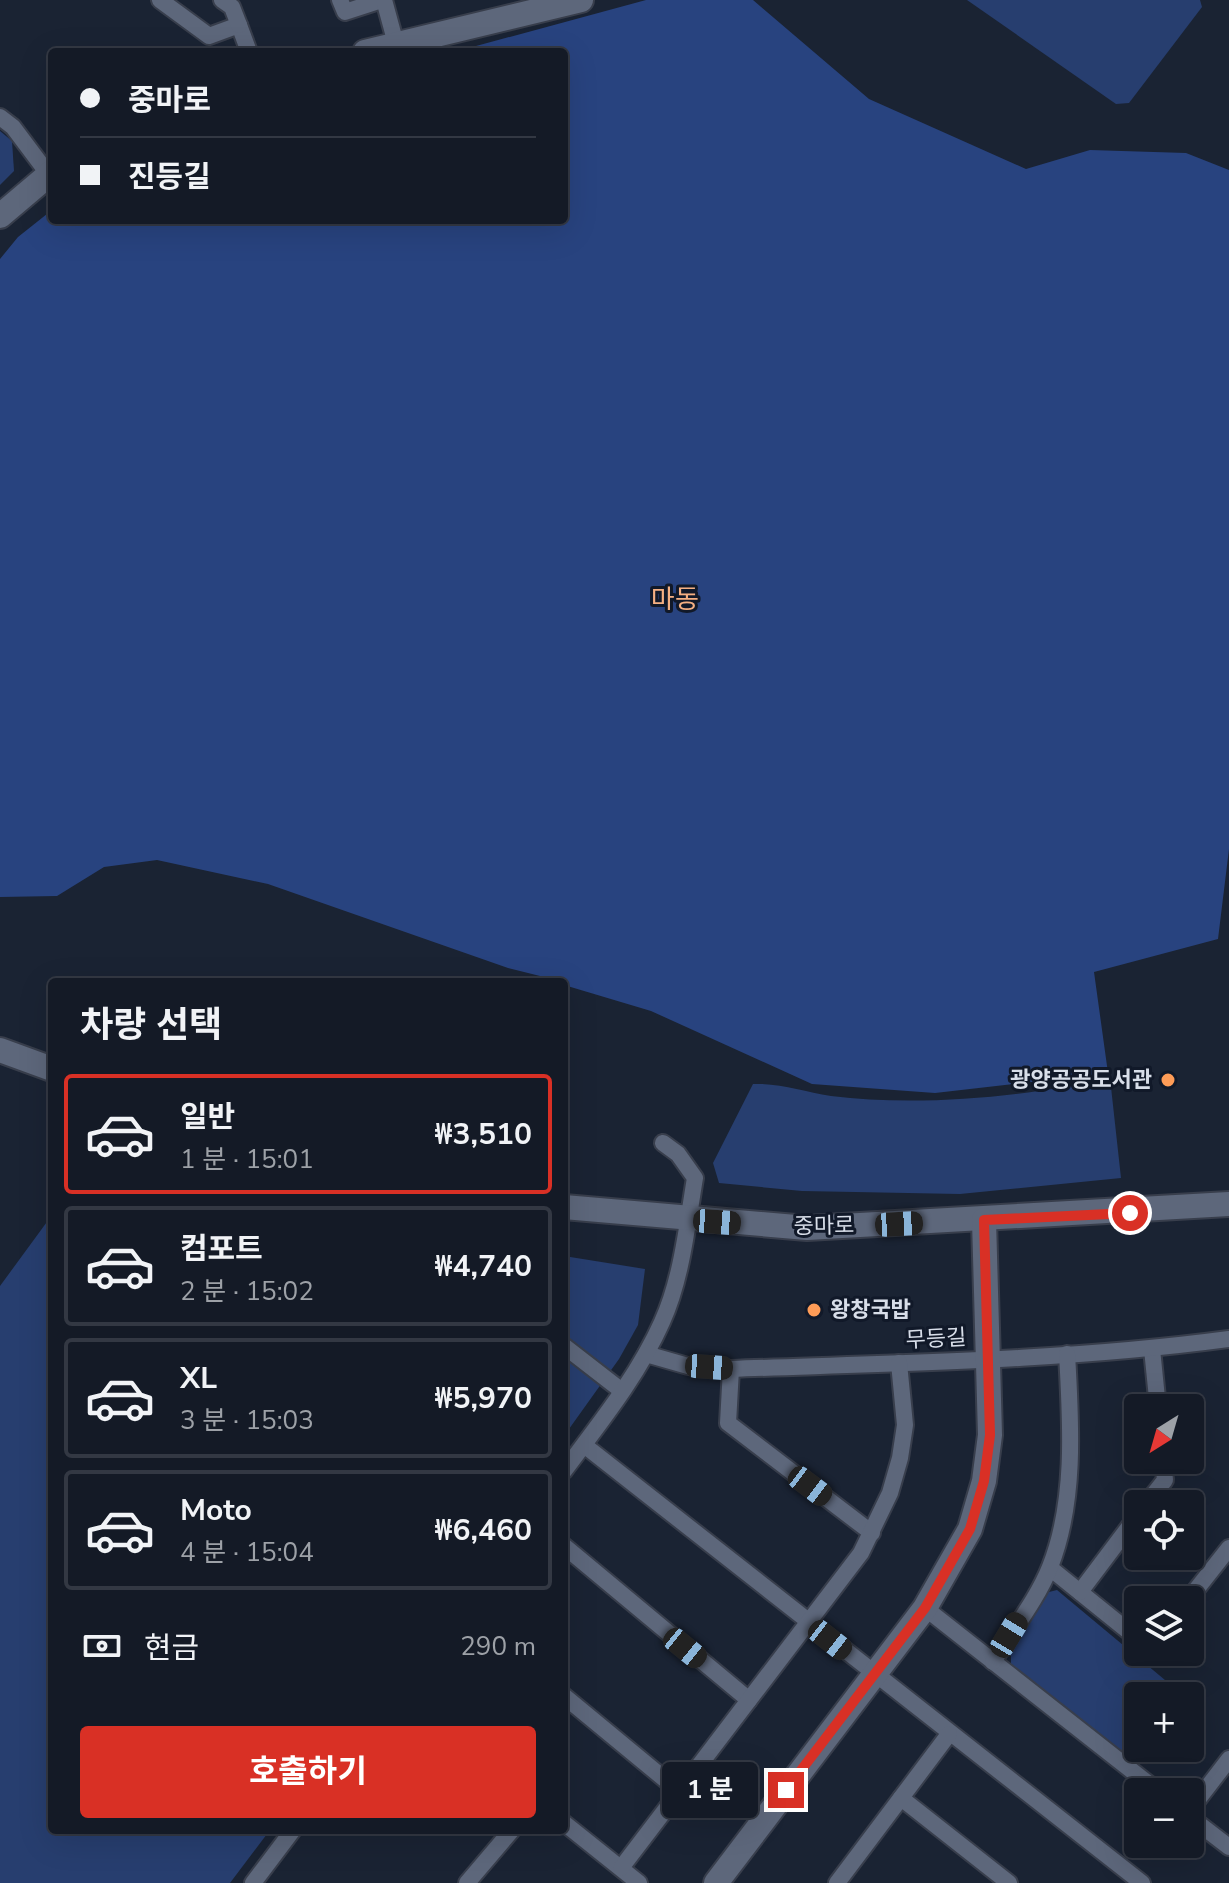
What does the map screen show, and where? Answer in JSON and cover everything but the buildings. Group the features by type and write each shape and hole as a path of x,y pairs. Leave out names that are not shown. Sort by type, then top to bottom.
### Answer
{"street":[{"path":"160,0 209,36 239,25"},
{"path":"222,0 232,7 248,48"},
{"path":"340,0 345,12 383,0 396,44"},
{"path":"380,48 581,0"},
{"path":"0,117 13,127 48,171"},
{"path":"0,216 48,176"},
{"path":"0,1050 48,1068"},
{"path":"568,1466 646,1354 663,1319 695,1178 678,1154 663,1143"},
{"name":"중마로","path":"568,1207 807,1228 1229,1204"},
{"path":"716,1883 925,1608 970,1529 984,1481 990,1435 984,1220"},
{"name":"무등길","path":"646,1354 688,1366 731,1369 988,1359 1152,1349 1229,1339"},
{"path":"568,1349 622,1391"},
{"path":"1152,1349 1157,1394"},
{"path":"993,1662 1050,1568 1065,1505 1071,1434 1067,1354"},
{"path":"621,1868 872,1533 890,1493 905,1425 899,1363"},
{"path":"731,1369 728,1423 872,1533"},
{"path":"584,1445 1142,1883"},
{"path":"1080,1592 1124,1534"},
{"path":"1199,1586 1229,1548"},
{"path":"568,1549 749,1700"},
{"path":"1050,1568 1124,1628"},
{"path":"925,1608 1141,1778"},
{"path":"568,1699 679,1791"},
{"path":"837,1883 949,1734"},
{"path":"1204,1792 1229,1759"},
{"path":"901,1798 1009,1883"},
{"path":"568,1826 639,1883"},
{"path":"1204,1828 1229,1847"},
{"path":"253,1883 290,1834"},
{"path":"467,1883 509,1834"}],"shaded area":[{"path":"646,0 753,0 869,99 1026,169 1090,150 1186,153 1229,170 1229,849 1218,939 1094,972 1108,1073 935,1093 812,1084 651,1011 568,986 568,978 548,978 508,968 268,884 157,860 104,867 57,896 0,897 0,259 18,237 48,213 48,224 568,224 568,48 469,48"},
{"path":"967,0 1200,0 1202,7 1129,103 1116,104"},
{"path":"0,131 12,141 14,171 0,185"},
{"path":"1110,1078 1121,1178 960,1194 802,1191 719,1183 713,1163 753,1084 865,1099 935,1100 1007,1095"},
{"path":"48,1220 48,1834 267,1834 230,1883 0,1883 0,1286"},
{"path":"568,1257 645,1269 638,1325 619,1359 568,1430"},
{"path":"1057,1590 1124,1646 1124,1666 1148,1666 1167,1682 1124,1682 1124,1756 1011,1666 1011,1653 1045,1593"}],"place":[{"name":"광양공공도서관","path":"1168,1080"},
{"name":"왕창국밥","path":"814,1310"}],"district":[{"name":"마동","path":"675,599"}],"route":[{"path":"786,1790 925,1608 950,1569 970,1529 984,1481 990,1435 984,1220 1130,1213"}]}
